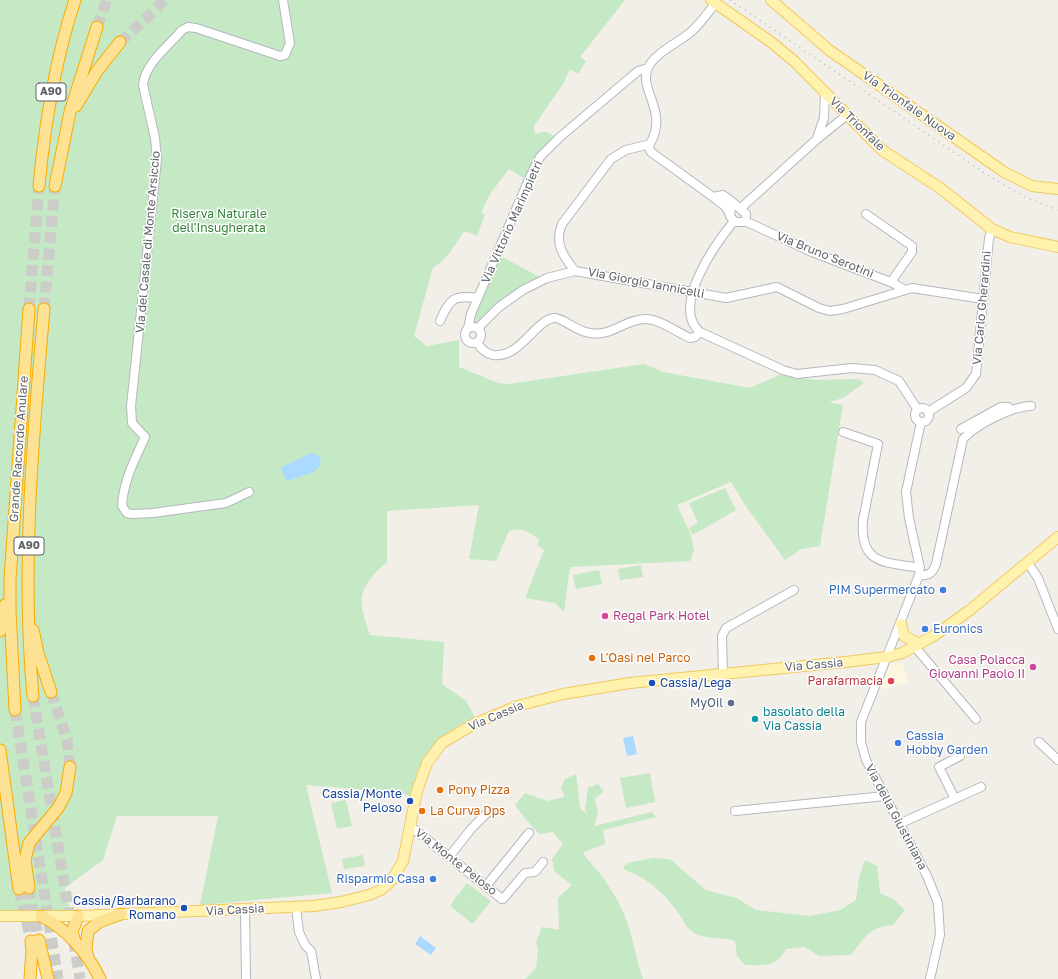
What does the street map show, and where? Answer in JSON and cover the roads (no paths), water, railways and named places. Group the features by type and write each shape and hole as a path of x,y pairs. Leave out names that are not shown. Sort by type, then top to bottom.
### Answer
{"highway":[{"name":"A90","path":"39,186 44,130 50,96 63,40 75,0"},
{"name":"A90","path":"55,186 67,124 81,71 97,27"},
{"path":"67,124 90,81 120,42"},
{"name":"Grande Raccordo Anulare","path":"15,710 10,611 10,579 28,309"},
{"name":"Grande Raccordo Anulare","path":"33,696 28,644 28,608 32,485 44,309"},
{"path":"0,631 10,579"},
{"path":"28,608 38,653 51,692"},
{"path":"0,750 24,889 25,860 29,843 66,793 70,767"},
{"path":"88,931 99,922 121,914"},
{"path":"41,916 61,928 88,959 100,979"},
{"path":"78,916 88,931 86,948 88,959"},
{"path":"75,943 72,932 78,916"},
{"path":"30,979 32,950 35,940 48,979"}],"main road":[{"name":"Via Trionfale Nuova","path":"771,0 829,50 1004,172 1032,186 1058,189"},
{"name":"Via Trionfale","path":"714,1 771,42 794,61 882,150 940,188 992,229 1010,237 1058,247"},
{"name":"Via Cassia","path":"0,916 78,916 296,907 330,904 373,894 395,877 402,865 417,791 432,755 447,739 474,724 512,707 563,694 630,683 887,657 902,653 918,645 970,610 1058,537"},
{"path":"901,624 904,636 918,645"}],"street":[{"name":"Via del Casale di Monte Arsiccio","path":"249,492 226,503 154,513 127,513 122,506 125,488 132,466 145,437 132,423 131,406 157,159 155,138 143,89 145,76 153,63 182,30 188,27 197,28 280,56 285,55 290,43 283,0"},
{"path":"713,197 723,195 738,206 746,215 745,221 741,223 734,221 726,207 651,152 649,148 656,130 657,119 646,76 648,68 655,58 694,30 714,1"},
{"name":"Via Vittorio Marimpietri","path":"468,328 471,314 529,179 540,157 560,137 640,70 648,68"},
{"path":"816,140 824,118 825,92"},
{"path":"729,212 731,207 738,206 847,115"},
{"name":"Via Giorgio Iannicelli","path":"650,144 626,150 611,159 563,221 559,234 560,248 565,259 576,271 694,293 731,298 777,287 819,308 832,311 844,309 905,290 920,288 983,299"},
{"path":"866,214 912,246 912,252 891,282"},
{"path":"734,221 710,254 694,293 690,307 690,317 700,332 783,370 797,374 860,368 875,370 898,382 918,410"},
{"name":"Via Bruno Serotini","path":"745,221 812,252 891,282 905,290"},
{"name":"Via Carlo Gherardini","path":"928,412 966,388 974,379 978,358 989,238 992,229"},
{"path":"478,328 499,307 523,290 547,278 576,271"},
{"path":"440,321 446,306 453,299 463,296 478,298"},
{"path":"477,342 481,349 488,353 498,355 508,353 547,321 553,318 560,320 577,330 591,334 607,333 632,322 644,319 657,322 690,338 694,338 700,332"},
{"path":"477,342 472,343 467,340 465,336 468,328 478,328"},
{"path":"477,342 481,335 478,328"},
{"path":"843,432 878,444 862,527 867,550 871,556 883,562 930,574 936,564 963,439 971,431 1011,410 1031,406"},
{"path":"961,429 1002,407 1008,407 1011,410"},
{"path":"918,410 924,409 928,412 928,419 921,422"},
{"path":"918,410 915,417 921,422"},
{"path":"887,657 901,624 920,571 909,518 906,492 921,422"},
{"path":"1028,563 1038,578 1058,629"},
{"path":"723,673 722,636 726,628 794,590"},
{"path":"918,645 976,719"},
{"name":"Via della Giustiniana","path":"887,657 860,731 864,755 927,876 938,904 940,935 931,976"},
{"path":"1039,742 1058,760"},
{"path":"955,799 936,769 960,756"},
{"path":"900,824 981,787"},
{"path":"734,811 885,796"},
{"path":"449,857 471,829 488,812 491,812"},
{"name":"Via Monte Peloso","path":"410,826 503,899 525,873 535,872 543,862"},
{"path":"486,886 529,833"},
{"path":"296,907 299,932 305,945 311,952 316,979"},
{"path":"245,909 246,979"},
{"path":"922,979 931,976"}],"water":[{"path":"312,453 317,455 321,460 320,465 314,472 287,481 281,469 282,467"},
{"path":"633,736 637,754 627,756 623,738"},
{"path":"420,936 436,948 431,955 415,944"}],"tunnel":[{"path":"97,27 107,0"},
{"path":"120,42 164,0"},
{"path":"29,309 39,186"},
{"path":"44,309 55,186"},
{"path":"51,692 67,739 70,767"},
{"path":"33,696 80,979"},
{"path":"15,710 58,979"},
{"path":"29,888 39,940"},
{"path":"19,889 31,941"}],"railway":[{"path":"730,0 989,176 1025,197 1058,210"}],"place":[{"name":"PIM Supermercato","path":"943,590"},
{"name":"Regal Park Hotel","path":"605,616"},
{"name":"Euronics","path":"925,629"},
{"name":"L'Oasi nel Parco","path":"592,658"},
{"name":"Casa Polacca Giovanni Paolo II","path":"1033,667"},
{"name":"Parafarmacia","path":"891,681"},
{"name":"Cassia/Lega","path":"652,683"},
{"name":"MyOil","path":"731,703"},
{"name":"basolato della Via Cassia","path":"755,719"},
{"name":"Cassia Hobby Garden","path":"898,743"},
{"name":"Pony Pizza","path":"440,790"},
{"name":"Cassia/Monte Peloso","path":"410,801"},
{"name":"La Curva Dps","path":"422,811"},
{"name":"Risparmio Casa","path":"433,879"},
{"name":"Cassia/Barbarano Romano","path":"184,908"}],"park label":[{"name":"Riserva Naturale dell'Insugherata","path":"219,221"}]}
